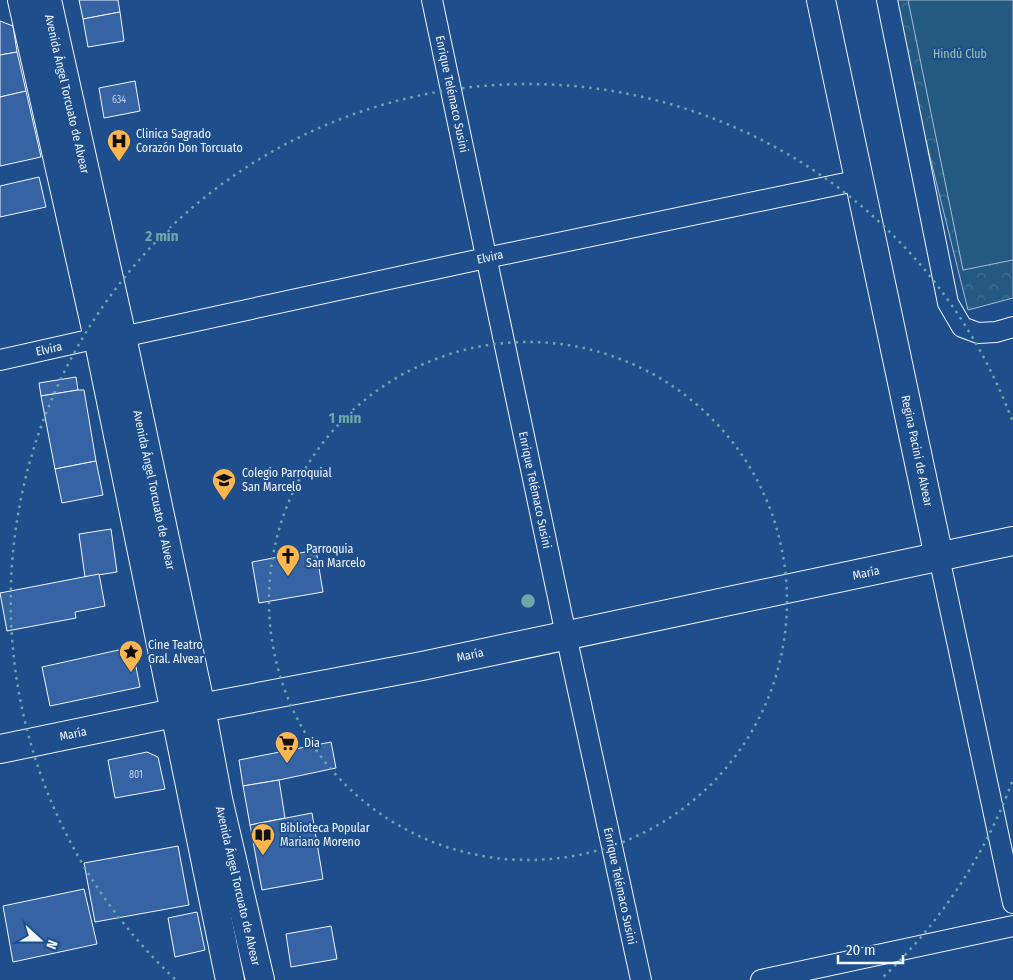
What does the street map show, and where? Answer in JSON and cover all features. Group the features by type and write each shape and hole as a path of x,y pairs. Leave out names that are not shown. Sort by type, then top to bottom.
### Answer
{"main road":[{"name":"Avenida Ángel Torcuato de Alvear","path":"22,0 110,338 201,708 218,799 260,980"},
{"name":"Avenida Ángel Torcuato de Alvear","path":"47,0 110,338 174,713 230,980"},
{"name":"Regina Pacini de Alvear","path":"820,0 860,180 939,558"},
{"name":"María","path":"0,749 174,713 422,666 1013,542"}],"street":[{"name":"Enrique Telémaco Susini","path":"432,0 641,980"},
{"path":"887,0 948,303 962,327 978,333 996,332 1013,327"},
{"name":"Elvira","path":"0,360 860,180"},
{"name":"Regina Pacini de Alvear","path":"939,558 1013,903"},
{"path":"761,980 1013,926"}],"green space":[{"name":"Hindú Club","path":"891,0 1013,0 1013,298 968,310"},
{"name":"Hindú Club","path":"908,0 1013,0 1013,260 963,270"}],"building":[{"path":"79,0 118,0 120,12 83,19"},
{"path":"120,12 124,41 88,47 83,19"},
{"path":"0,21 13,26 17,52 0,55"},
{"path":"17,52 26,91 0,97 0,55"},
{"path":"135,81 140,111 104,118 99,88"},
{"path":"26,91 41,157 0,166 0,97"},
{"path":"39,177 46,207 0,217 0,186"},
{"path":"76,377 78,390 41,396 39,383"},
{"path":"84,390 96,461 55,469 41,396"},
{"path":"96,461 103,495 62,503 55,469"},
{"path":"111,529 117,572 85,577 79,534"},
{"name":"Parroquia San Marcelo","path":"316,550 323,592 259,603 252,562"},
{"path":"99,574 105,606 75,612 76,618 7,631 0,593"},
{"path":"132,647 140,687 50,706 42,667"},
{"name":"Dia","path":"331,742 336,768 243,786 239,760"},
{"path":"147,752 158,757 165,789 115,798 108,760"},
{"path":"279,780 285,818 250,825 243,786"},
{"path":"312,813 323,879 262,890 250,825"},
{"path":"178,846 189,905 95,922 84,863"},
{"path":"84,889 97,944 13,962 3,906"},
{"path":"197,912 205,950 175,957 168,918"},
{"path":"331,926 337,959 291,967 286,934"}],"place":[{"name":"Clinica Sagrado Corazón Don Torcuato","path":"119,162"},
{"name":"Colegio Parroquial San Marcelo","path":"224,501"},
{"name":"Parroquia San Marcelo","path":"288,577"},
{"name":"Cine Teatro Gral. Alvear","path":"131,673"},
{"name":"Dia","path":"287,764"},
{"name":"Biblioteca Popular Mariano Moreno","path":"263,856"}]}
